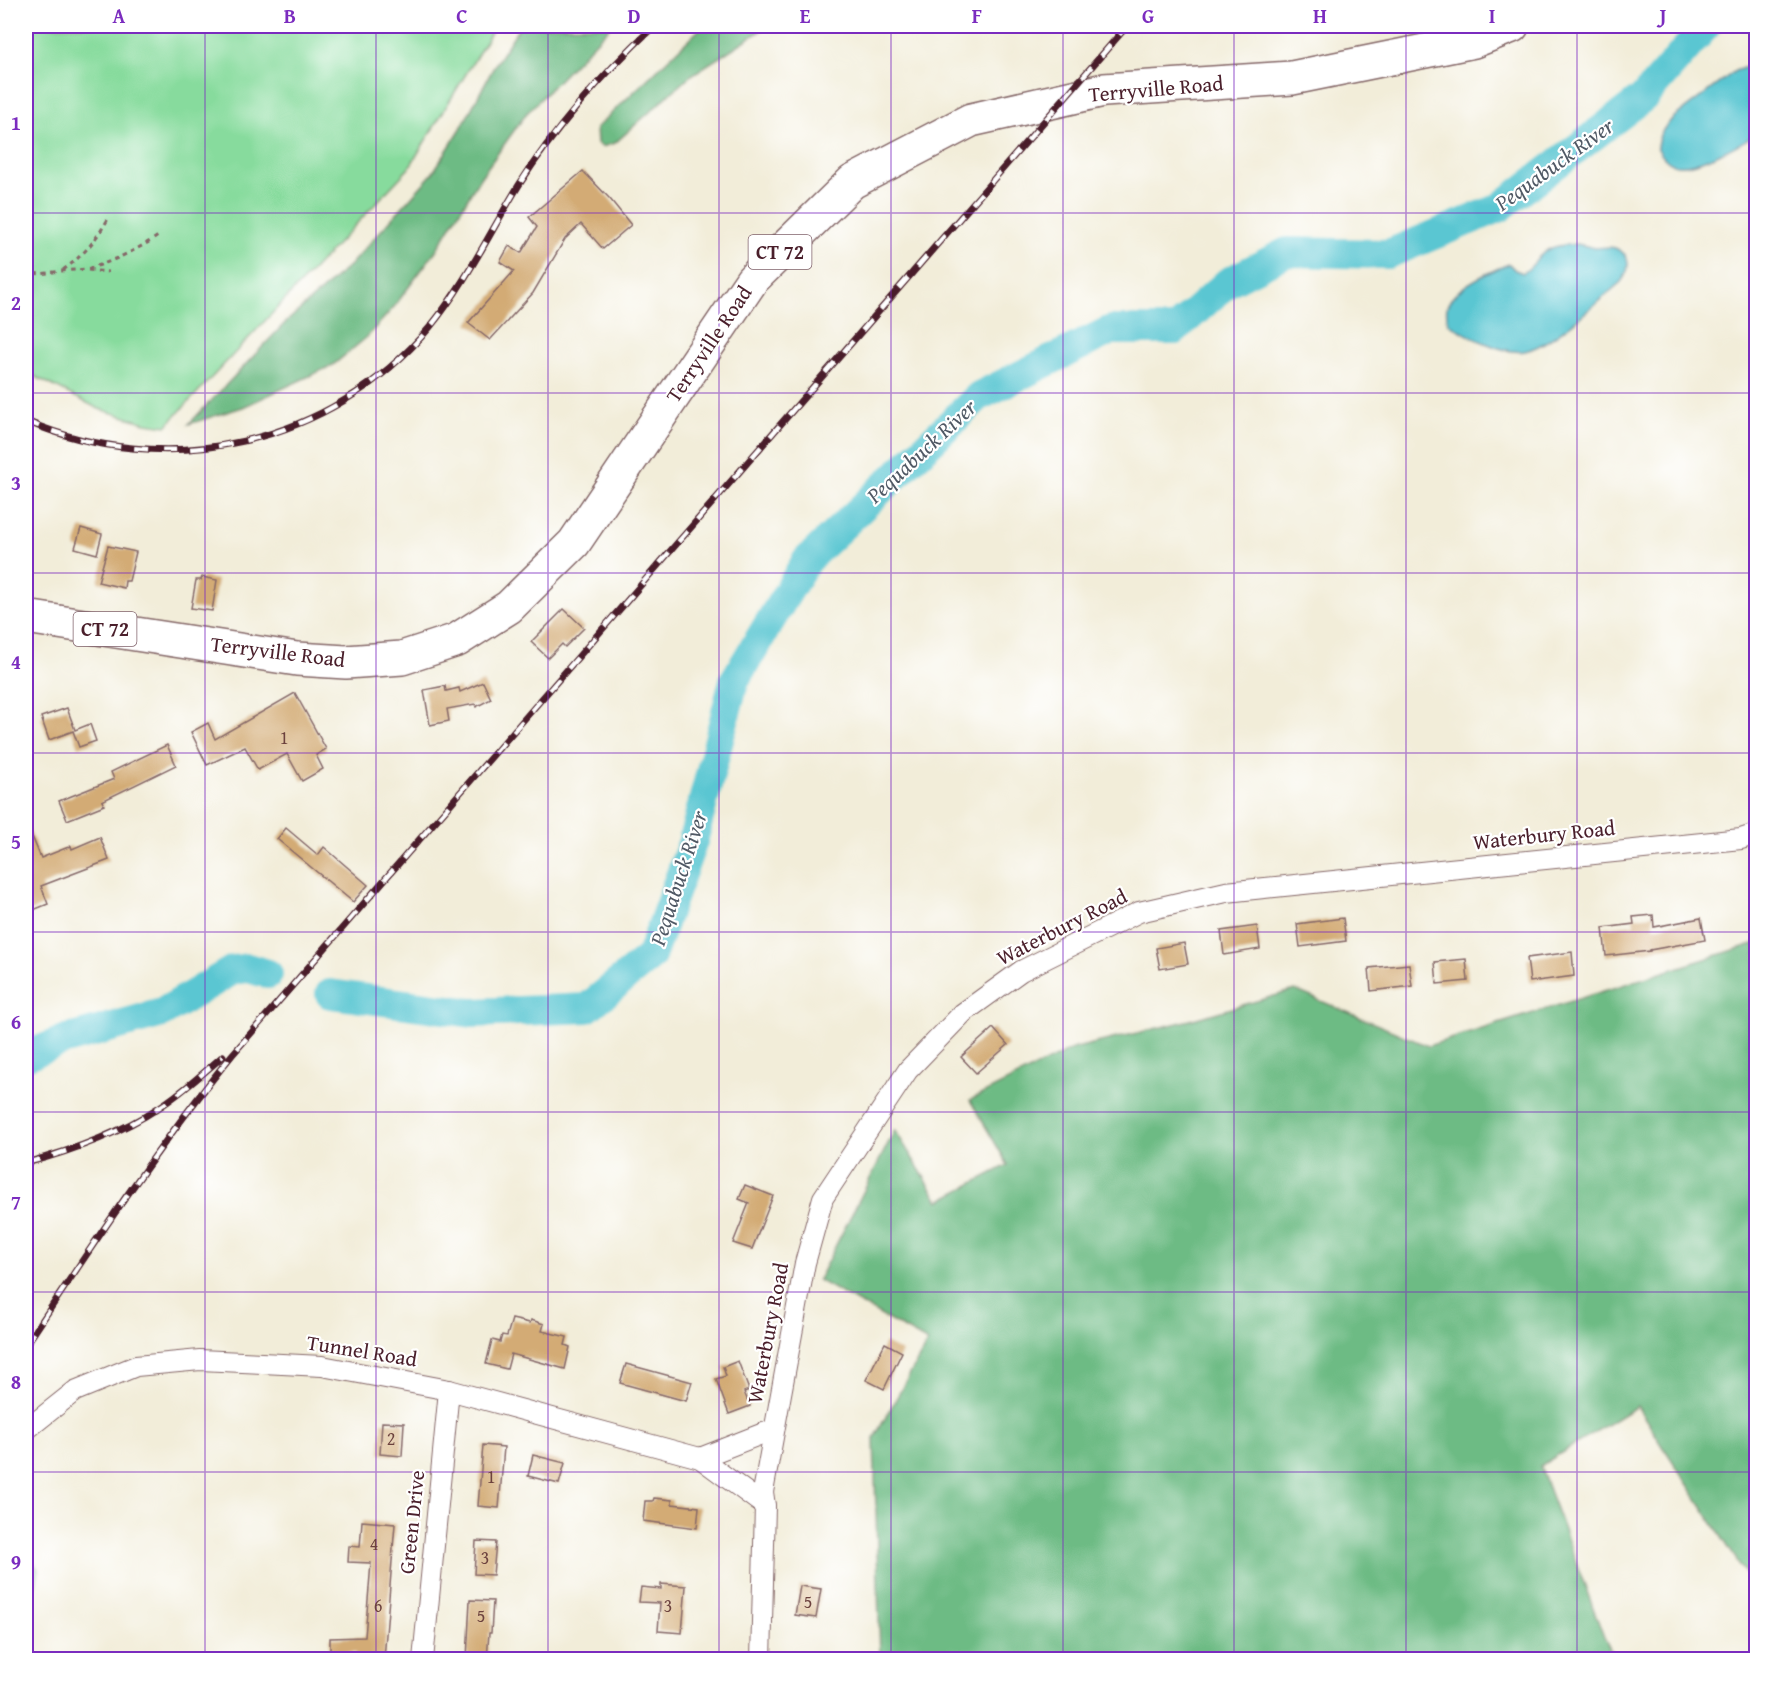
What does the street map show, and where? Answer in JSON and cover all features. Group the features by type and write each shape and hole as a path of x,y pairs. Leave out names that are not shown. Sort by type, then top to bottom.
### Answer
{"highway":[{"name":"Terryville Road","path":"26,617 297,659 346,662 402,658 457,640 509,607 574,543 752,280 852,182 971,120 1104,90 1292,78 1474,41 1512,26"}],"street":[{"name":"Waterbury Road","path":"761,1659 764,1499 774,1429 805,1263 824,1198 908,1070 963,1013 1021,971 1139,912 1226,892 1741,838 1756,834"},
{"name":"Tunnel Road","path":"26,1430 75,1391 136,1366 200,1360 322,1366 449,1390 700,1458 764,1499"},
{"name":"Green Drive","path":"423,1659 449,1390"},
{"path":"700,1458 774,1429"}],"path":[{"path":"61,271 90,248 108,219"},
{"path":"26,270 46,274 84,269 103,264 143,246 158,236"},
{"path":"84,269 108,272"}],"green space":[{"path":"26,26 495,26 409,168 166,426 146,423 99,409 26,372"},
{"path":"520,26 611,26 526,114 480,178 437,249 394,307 367,337 333,365 243,407 189,424 285,323 350,265 432,174"},
{"path":"703,26 768,26 690,76 615,143 602,147 597,143 596,128"},
{"path":"1756,943 1756,1590 1637,1406 1540,1466 1604,1637 1615,1659 880,1659 874,1438 928,1342 818,1280 895,1130 939,1201 1008,1165 970,1100 1072,1049 1190,1020 1295,990 1428,1046"},
{"path":"26,1549 39,1571 26,1621"}],"water":[{"path":"1746,67 1756,71 1756,133 1730,149 1695,163 1677,165 1667,161 1657,147 1660,134 1667,124 1735,71"},
{"path":"1577,244 1596,248 1615,248 1625,255 1628,268 1620,283 1548,341 1525,351 1506,350 1474,338 1448,323 1446,311 1452,297 1475,280 1509,264 1515,270 1523,273 1544,252 1557,246"}],"building":[{"path":"583,171 631,225 603,249 581,224 565,239 533,293 490,340 468,323 514,271 500,262 509,246 521,253 537,227 529,217"},
{"path":"81,528 102,534 97,554 75,548"},
{"path":"108,546 136,552 129,581 125,581 124,588 98,582"},
{"path":"202,577 217,580 212,611 191,608 196,580 201,580"},
{"path":"564,609 584,628 565,647 562,644 548,658 531,642"},
{"path":"483,682 491,699 476,707 475,704 447,709 449,721 430,725 424,690 445,686 446,691 459,688 460,692"},
{"path":"295,693 326,749 316,755 323,769 302,781 287,754 258,770 245,747 207,765 191,732 208,723 215,739"},
{"path":"67,708 75,730 90,724 96,741 79,747 73,731 49,740 41,717"},
{"path":"167,745 176,765 102,801 104,805 67,820 59,801 114,779 111,772"},
{"path":"26,822 41,858 71,846 72,849 100,837 109,860 41,886 48,904 26,913"},
{"path":"286,828 318,855 324,847 368,885 353,902 277,839"},
{"path":"1653,915 1654,927 1701,918 1705,940 1650,951 1606,956 1603,928 1634,924 1633,917"},
{"path":"1343,918 1346,941 1300,947 1297,924"},
{"path":"1257,926 1260,949 1224,955 1221,931"},
{"path":"1184,943 1188,964 1160,969 1156,948"},
{"path":"1572,952 1574,976 1530,982 1527,958"},
{"path":"1466,959 1468,981 1437,984 1435,962"},
{"path":"1409,964 1412,986 1371,991 1369,968"},
{"path":"993,1028 1008,1045 976,1073 961,1057"},
{"path":"745,1185 773,1196 752,1249 733,1243 749,1203 739,1199"},
{"path":"512,1319 530,1323 531,1320 544,1324 542,1331 567,1337 565,1345 570,1347 565,1369 511,1354 507,1369 486,1364 492,1340 500,1342 502,1335 507,1336"},
{"path":"885,1343 902,1352 884,1389 866,1380"},
{"path":"738,1361 749,1390 744,1392 750,1406 729,1414 716,1379 726,1376 723,1367"},
{"path":"626,1364 692,1382 686,1401 620,1383"},
{"path":"382,1422 404,1423 402,1456 380,1454"},
{"path":"483,1445 504,1447 499,1508 478,1506"},
{"path":"533,1455 565,1463 559,1484 528,1476"},
{"path":"654,1498 672,1500 672,1504 699,1507 697,1528 643,1521 645,1501 653,1501"},
{"path":"362,1521 395,1524 384,1659 355,1659 356,1652 330,1653 330,1638 365,1637 371,1563 348,1562 349,1546 360,1547"},
{"path":"476,1541 496,1542 493,1575 474,1574"},
{"path":"661,1584 686,1586 682,1633 658,1631 660,1603 639,1602 641,1587 661,1589"},
{"path":"800,1586 821,1589 816,1618 795,1615"},
{"path":"470,1600 493,1601 487,1659 467,1659"}],"waterway":[{"name":"Pequabuck River","path":"330,994 473,1013 587,1008 651,956 693,841 734,681 807,560 979,396 1111,330 1175,330 1228,282 1287,252 1388,254 1499,208 1644,97 1706,26"},
{"name":"Pequabuck River","path":"26,1056 62,1041 162,1013 233,970 248,968 268,974"}],"railway":[{"path":"26,421 80,439 135,448 189,449 243,441 295,425 345,400 390,368 430,327 455,293 519,185 549,142 599,82 654,26"},
{"path":"26,1345 151,1161 232,1055 1127,26"},
{"path":"26,1163 94,1141 127,1126 175,1096 223,1056"}]}
